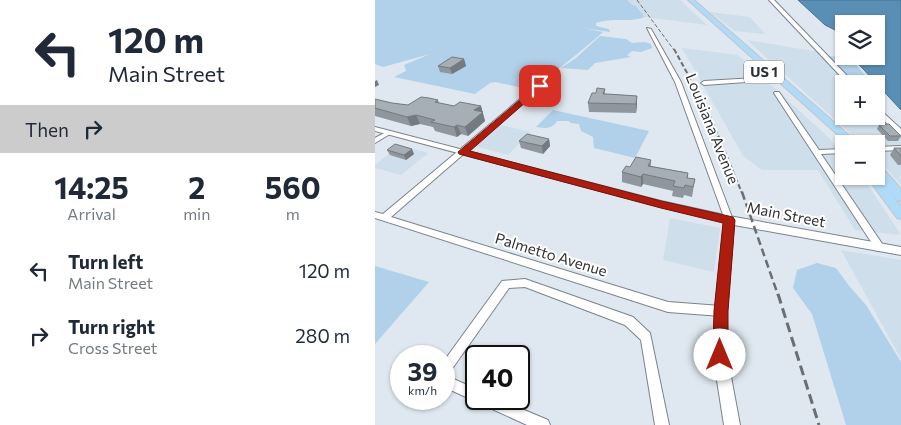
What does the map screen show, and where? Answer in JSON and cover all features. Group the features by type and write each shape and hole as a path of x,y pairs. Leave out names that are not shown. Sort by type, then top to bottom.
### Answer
{"main road":[{"name":"US 1","path":"685,0 763,71 789,86 844,135"},
{"name":"US 1","path":"691,0 835,135"},
{"path":"885,178 901,197"},
{"path":"879,185 901,215"}],"street":[{"path":"771,0 843,75"},
{"name":"Louisiana Avenue","path":"649,29 678,82 729,220 721,311 720,355 732,425"},
{"path":"705,83 776,78"},
{"path":"379,216 463,152 540,86"},
{"path":"777,93 881,248"},
{"path":"885,117 901,133"},
{"name":"Main Street","path":"375,130 729,220 901,251"},
{"path":"375,141 388,133"},
{"path":"885,149 901,148"},
{"path":"817,152 835,151"},
{"name":"Palmetto Avenue","path":"379,216 668,307 721,311"},
{"path":"455,356 506,284 525,283 629,321 646,337 662,425"},
{"path":"508,410 543,425"}],"shaded area":[{"path":"375,0 627,0 636,6 645,17 633,20 608,20 596,23 596,26 609,29 610,32 583,28 603,32 532,90 495,82 490,83 475,94 394,77 406,71 404,65 430,54 383,67 375,64"},
{"path":"610,0 680,0 707,25 645,17 636,6"},
{"path":"798,0 901,0 901,110 885,93 885,75 869,75 859,65 885,65 885,15 835,15 835,30 825,25"},
{"path":"710,12 750,17 765,34 735,31"},
{"path":"600,36 626,39 632,43 645,42 651,44 652,48 641,52 632,51 627,55 631,57 595,63 588,70 561,68 576,58"},
{"path":"747,40 819,52 841,75 835,75 835,120"},
{"path":"682,48 738,55 835,145 835,185 868,185 901,235 855,230 818,170 762,170 743,156"},
{"path":"828,56 835,57 835,63"},
{"path":"837,65 856,65 865,75 846,75"},
{"path":"553,110 649,131 635,158 594,148 593,137 581,131 579,124 557,121 550,127 536,127"},
{"path":"885,120 901,136 901,185 885,167 885,135 852,135 841,125 885,125"},
{"path":"500,125 531,132 508,155 475,146"},
{"path":"400,145 428,153 401,175 375,168 375,165"},
{"path":"670,218 720,228 714,272 663,260"},
{"path":"841,250 901,260 901,359"},
{"path":"817,263 836,268 866,305 901,362 901,425 846,425 812,314 793,288 797,270"},
{"path":"375,266 429,282 375,344"}],"building":[{"path":"452,57 464,59 450,68 438,66"},
{"path":"597,88 605,89 603,94 637,96 636,104 588,103 592,93 596,93"},
{"path":"421,97 438,100 435,102 454,106 460,102 481,106 474,110 483,112 465,127 457,125 454,127 431,122 435,120 416,115 407,117 375,108 375,99 408,105"},
{"path":"889,124 901,136 890,136 879,125"},
{"path":"527,134 549,139 542,146 519,141"},
{"path":"395,144 412,149 404,155 387,150"},
{"path":"894,148 901,148 901,156"},
{"path":"636,157 651,160 648,166 688,173 687,178 695,179 693,187 685,185 684,188 673,186 675,181 643,174 641,177 622,172 626,166 630,167"}],"railway":[{"path":"637,0 674,50"},
{"path":"674,49 708,111 742,193"},
{"path":"742,192 778,295"},
{"path":"778,294 819,425"}],"route":[{"path":"540,86 463,152 729,220 721,311 720,355"}]}
